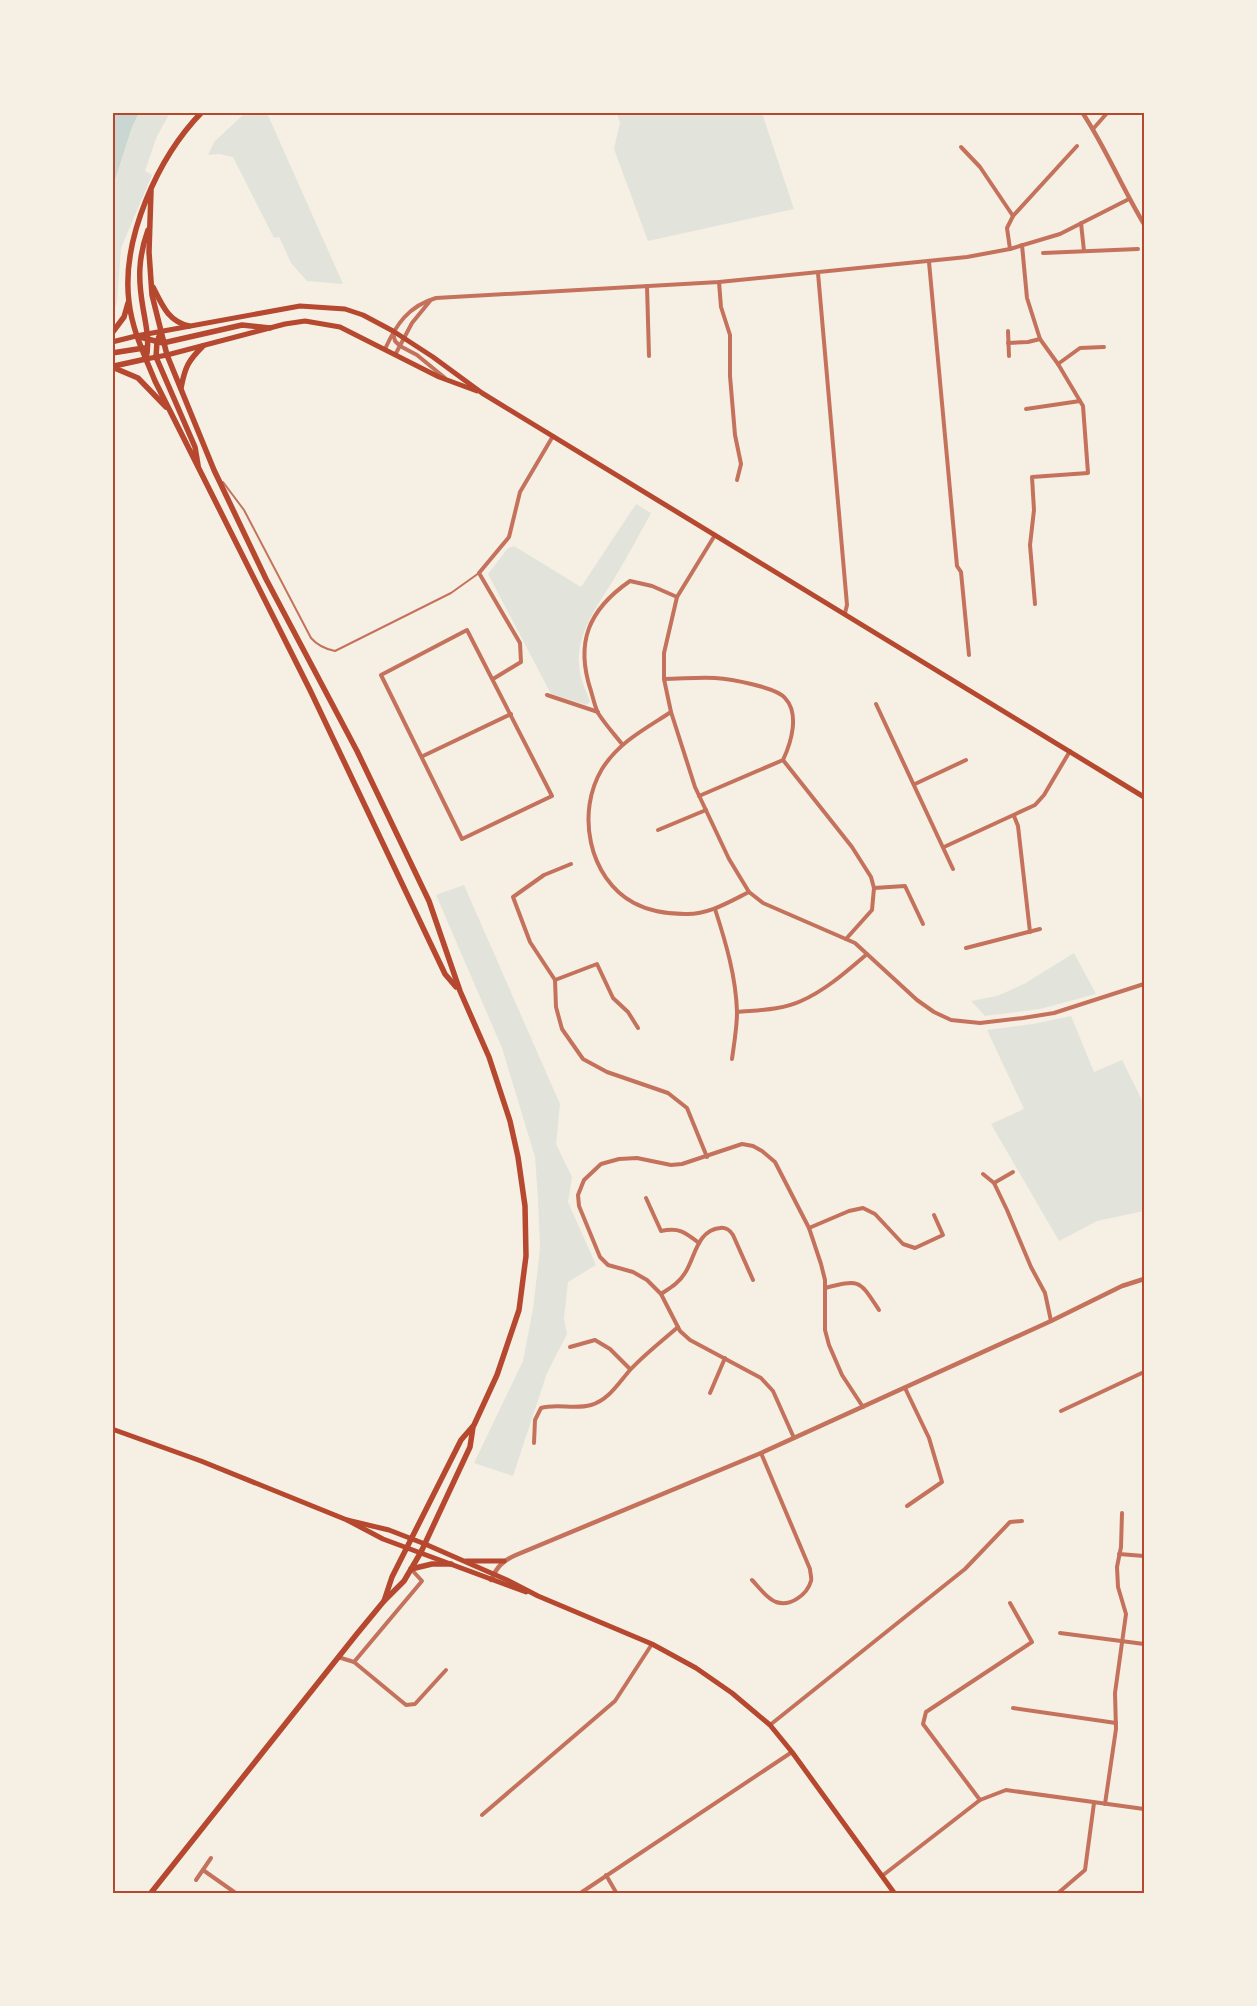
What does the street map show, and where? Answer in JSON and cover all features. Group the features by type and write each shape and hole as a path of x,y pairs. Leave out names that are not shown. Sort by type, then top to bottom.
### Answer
{"highway":[{"path":"112,333 124,317 128,301 130,254 138,219 172,149 182,133 202,112"},
{"path":"151,191 149,252 152,285 161,331 156,357 195,447 199,471"},
{"path":"146,359 149,348 140,287 140,268 141,249 151,224"},
{"path":"152,285 167,313 179,323 189,326"},
{"path":"128,301 136,336 155,382 310,690 445,974 460,991"},
{"path":"160,343 242,325 270,328"},
{"path":"136,336 148,337 160,343 167,355 214,470 266,579 357,751 429,901 460,991 489,1057 510,1121 525,1206 526,1256 519,1310 498,1376 474,1425 462,1440 392,1577 384,1601"},
{"path":"181,388 185,367 203,346"},
{"path":"112,353 149,348 167,355"},
{"path":"112,367 146,359"},
{"path":"112,367 138,378 171,412"},
{"path":"150,1894 338,1657 384,1601 404,1581 425,1544 470,1447 474,1425"},
{"path":"411,1569 432,1564 450,1564"}],"main road":[{"path":"148,337 161,331 300,306 345,309 363,315 404,338 482,393 1144,797"},
{"path":"146,359 305,321 329,324 361,336 452,383 482,393"},
{"path":"112,342 136,336"},
{"path":"112,1429 347,1520 383,1539 450,1564 493,1577"},
{"path":"347,1520 389,1530 425,1544 493,1577 652,1644 696,1668 732,1693 770,1725 792,1752 895,1894"},
{"path":"460,1560 504,1561"}],"street":[{"path":"1082,112 1144,224"},
{"path":"1093,129 1108,112"},
{"path":"1010,249 1007,228 1013,216 1077,146"},
{"path":"961,147 980,167 1013,216"},
{"path":"384,349 393,331 404,316 415,307 431,300 719,282 929,262 1010,249 1060,234 1129,198"},
{"path":"1081,223 1084,251"},
{"path":"1022,245 1027,298 1040,338 1083,406 1088,473 1032,477 1034,510 1030,545 1035,604"},
{"path":"1043,253 1138,248"},
{"path":"929,262 957,566 961,572 969,656"},
{"path":"818,272 846,596 845,613"},
{"path":"719,282 721,307 730,335 730,376 735,435 741,464 737,480"},
{"path":"647,286 649,356"},
{"path":"395,355 412,324 431,300"},
{"path":"393,331 395,341 400,346 417,355 452,383"},
{"path":"1008,331 1009,356"},
{"path":"1008,343 1028,342 1040,338"},
{"path":"1058,364 1080,348 1104,347"},
{"path":"1026,409 1080,401"},
{"path":"493,679 521,662 520,643 479,573 509,537 520,492 553,436"},
{"path":"715,535 677,597 664,654 664,679 683,754 699,796 729,859 749,892 763,903 855,943 917,1000 934,1012 951,1020 968,1022 1022,1018 1054,1013 1144,984"},
{"path":"622,744 598,712 586,675 584,648 588,630 612,594 630,581 652,586 677,597"},
{"path":"467,630 493,679 552,796 462,839 423,756 381,675 467,630"},
{"path":"664,679 716,678 773,691 785,697 790,706 793,724 792,736 783,760 699,796"},
{"path":"546,695 598,712"},
{"path":"876,704 954,869"},
{"path":"671,712 622,744 602,770 592,792 587,820 590,846 602,870 615,888 633,902 658,912 687,915 715,909 749,892"},
{"path":"423,756 511,714"},
{"path":"944,848 1035,805 1044,795 1070,751"},
{"path":"783,760 852,847 872,877 874,888 872,910 846,939"},
{"path":"915,784 966,760"},
{"path":"658,830 706,810"},
{"path":"1014,816 1018,826 1030,932"},
{"path":"570,864 544,875 513,897 530,942 555,980 556,1007 562,1029 583,1059 607,1072 650,1086 675,1098 687,1108 707,1157"},
{"path":"874,888 904,886 923,924"},
{"path":"715,909 728,951 737,1012 732,1059"},
{"path":"966,948 1040,929"},
{"path":"737,1012 769,1009 801,1001 835,980 867,954"},
{"path":"555,980 597,964 613,998 628,1012 638,1028"},
{"path":"794,1438 773,1391 761,1378 690,1340 678,1327 661,1294 640,1276 633,1272 608,1265 600,1257 579,1206 578,1196 584,1180 601,1164 619,1159 637,1158 671,1165 682,1164 742,1144 762,1150 775,1162 809,1228 821,1264 825,1288 825,1330 829,1345 842,1375 863,1407"},
{"path":"994,1183 1013,1172"},
{"path":"983,1174 994,1183 1045,1293 1051,1321"},
{"path":"646,1198 661,1231 673,1228 699,1243"},
{"path":"809,1228 849,1210 863,1208 874,1214 903,1244 915,1248 943,1235 934,1215"},
{"path":"661,1294 678,1282 684,1275 699,1243 713,1230 721,1227 730,1230 753,1280"},
{"path":"493,1577 497,1567 504,1561 761,1453 1051,1321 1122,1286 1144,1279"},
{"path":"825,1288 851,1281 856,1282 865,1288 879,1310"},
{"path":"534,1443 535,1420 541,1408 549,1405 572,1407 592,1405 606,1398 630,1369 678,1327"},
{"path":"570,1347 595,1340 610,1349 630,1369"},
{"path":"710,1393 726,1358"},
{"path":"1061,1410 1144,1372"},
{"path":"905,1388 929,1438 942,1482 907,1506"},
{"path":"752,1580 771,1599 786,1603 801,1597 807,1591 812,1580 810,1569 761,1453"},
{"path":"1105,1804 1116,1723 1115,1694 1126,1614 1118,1587 1117,1566 1122,1513"},
{"path":"770,1725 965,1569 1010,1522 1022,1521"},
{"path":"1119,1554 1144,1556"},
{"path":"354,1662 422,1581 411,1569"},
{"path":"980,1800 923,1724 926,1712 1032,1642 1010,1604"},
{"path":"1060,1633 1144,1644"},
{"path":"482,1815 615,1701 652,1644"},
{"path":"338,1657 354,1662 406,1705 415,1704 446,1670"},
{"path":"1013,1708 1116,1723"},
{"path":"579,1894 792,1752"},
{"path":"882,1876 980,1800 1006,1790 1144,1809"},
{"path":"1057,1894 1085,1870 1094,1803"},
{"path":"196,1880 211,1858"},
{"path":"203,1870 237,1894"},
{"path":"606,1875 617,1894"}],"lane":[{"path":"214,470 244,510 311,638 317,645 325,649 335,651 451,593 479,573"}],"shaded area":[{"path":"113,112 139,113 132,127 113,186"},
{"path":"139,113 170,113 157,136 145,171 152,175 121,248 117,303 113,310 113,186 132,127"},
{"path":"245,113 267,113 343,284 307,281 291,263 279,237 274,238 233,157 219,154 208,155 214,142"},
{"path":"617,113 762,113 794,209 648,241 614,149 620,123"},
{"path":"636,504 651,513 589,620 580,645 580,673 590,702 586,705 551,694 488,574 508,548 514,546 581,587"},
{"path":"464,885 560,1104 556,1144 572,1177 568,1202 596,1265 568,1282 564,1318 567,1334 547,1373 513,1476 474,1463 523,1361 533,1309 540,1249 535,1157 502,1048 436,895"},
{"path":"1074,953 1096,994 1040,1009 985,1016 971,1001 997,996 1024,984"},
{"path":"1071,1016 1094,1072 1122,1060 1144,1104 1144,1211 1097,1221 1059,1241 991,1124 1024,1109 987,1030 1033,1024"}]}
